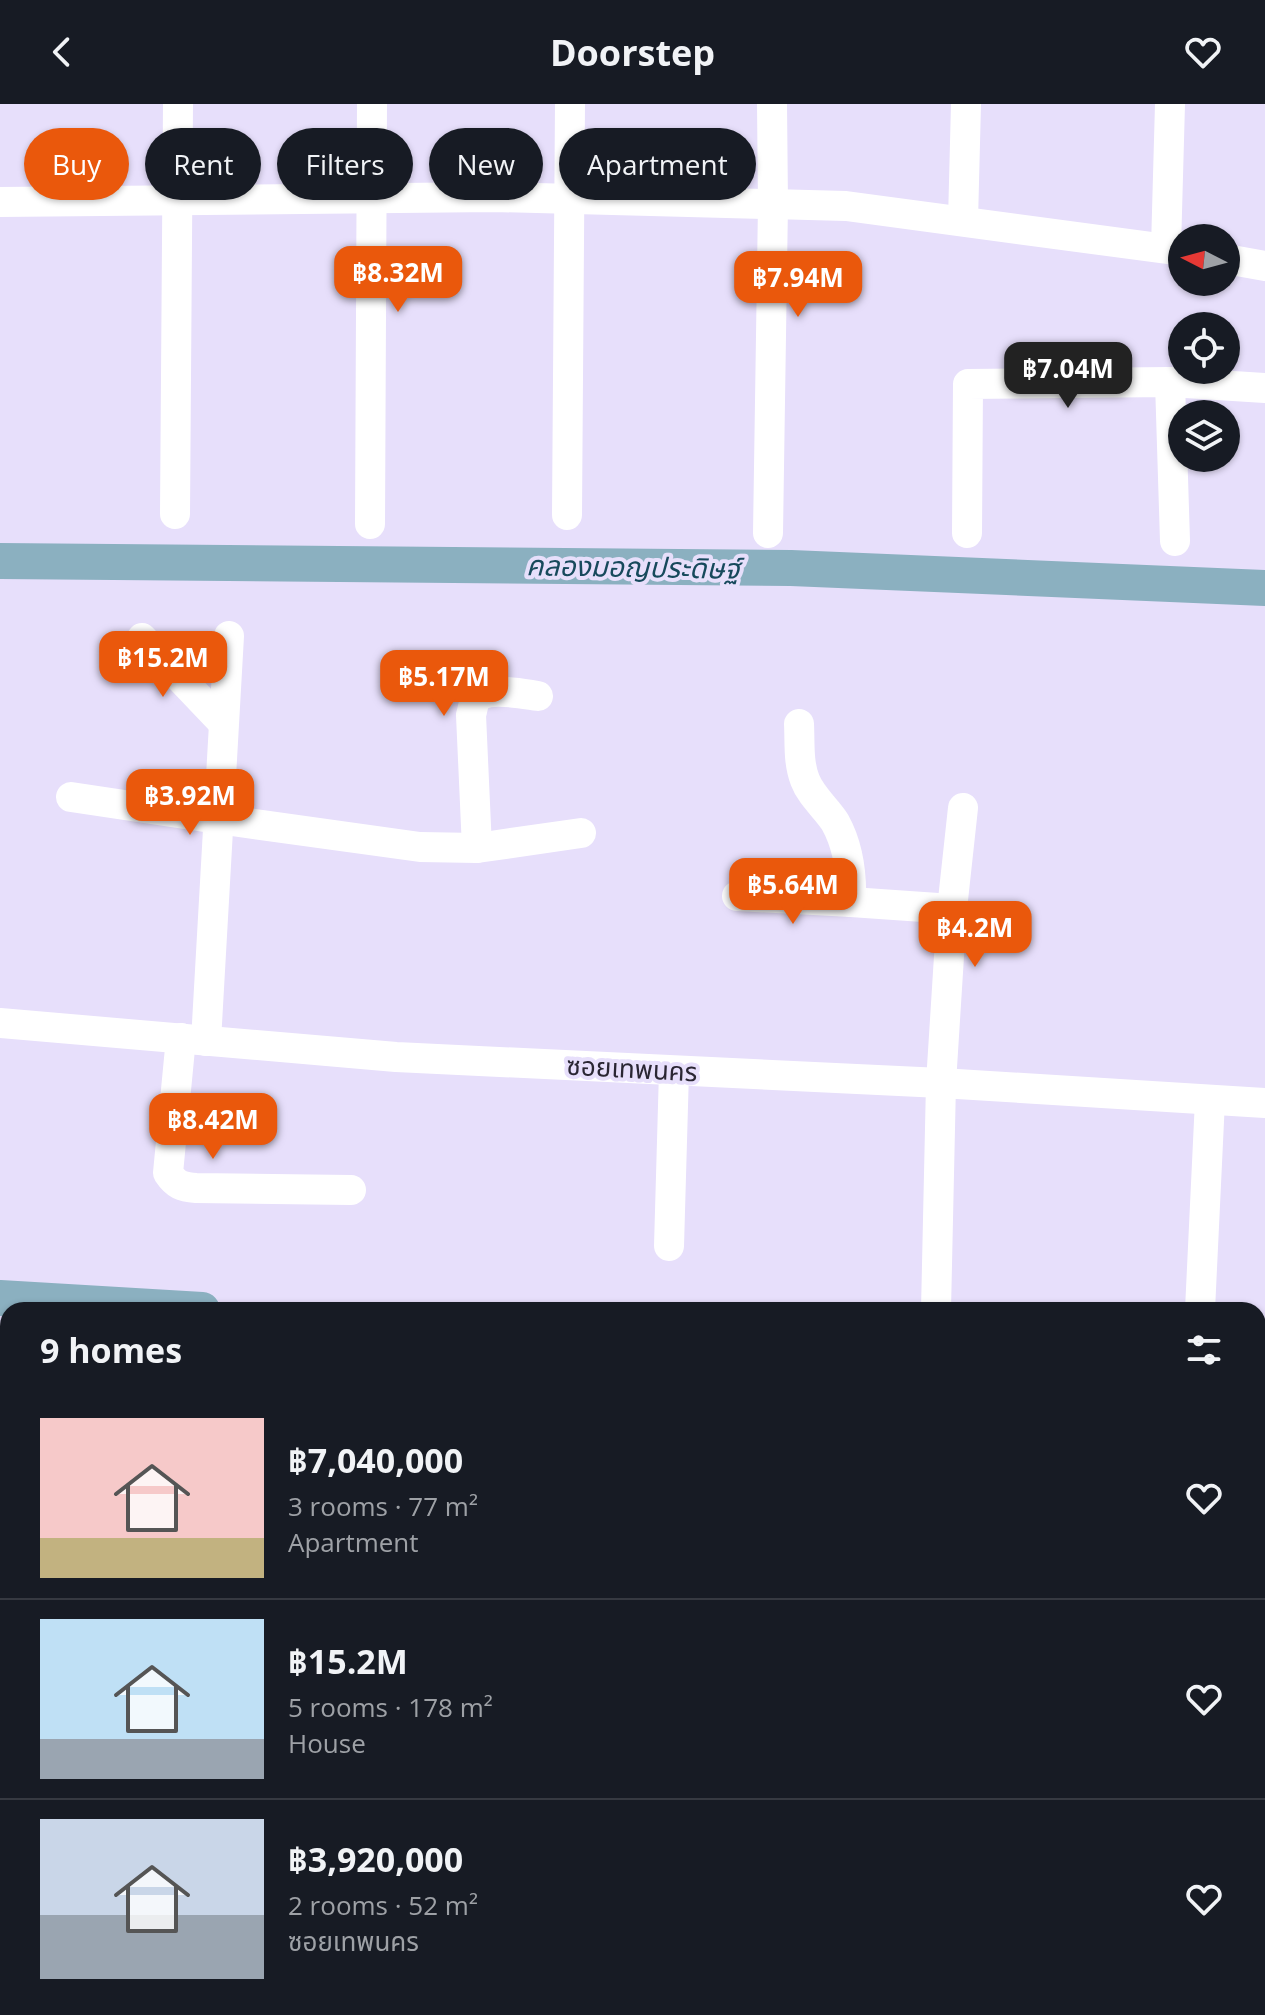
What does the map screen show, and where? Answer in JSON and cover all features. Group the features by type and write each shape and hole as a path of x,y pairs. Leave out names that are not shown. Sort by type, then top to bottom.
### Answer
{"street":[{"path":"178,104 178,128"},
{"path":"372,104 372,128"},
{"path":"570,104 570,128"},
{"path":"768,533 772,104"},
{"path":"963,221 966,104"},
{"path":"1170,104 1173,224"},
{"path":"413,198 559,198"},
{"path":"0,202 178,200 175,514"},
{"path":"370,524 371,200"},
{"path":"567,515 569,200"},
{"path":"637,200 846,206 1168,248"},
{"path":"1240,262 1265,266"},
{"path":"967,533 968,384 1168,382"},
{"path":"1170,384 1175,541"},
{"path":"1202,384 1265,388"},
{"path":"229,636 218,819 194,1040 168,1173 182,1187 351,1190"},
{"path":"142,638 223,723"},
{"path":"477,848 471,715 474,702 479,695 487,692 538,696"},
{"path":"799,724 800,762 806,783 835,822 845,844 852,873 851,902"},
{"path":"71,797 420,847 477,848 581,833"},
{"path":"936,1302 941,1083 952,909 963,808"},
{"path":"737,896 952,909"},
{"name":"ซอยเทพนคร","path":"0,1023 396,1057 941,1083 1265,1103"},
{"path":"669,1246 674,1071"},
{"path":"1200,1302 1210,1100"}],"waterway":[{"name":"คลองมอญประดิษฐ์","path":"0,561 791,568 1265,588"},
{"path":"0,1298 67,1302"}]}
